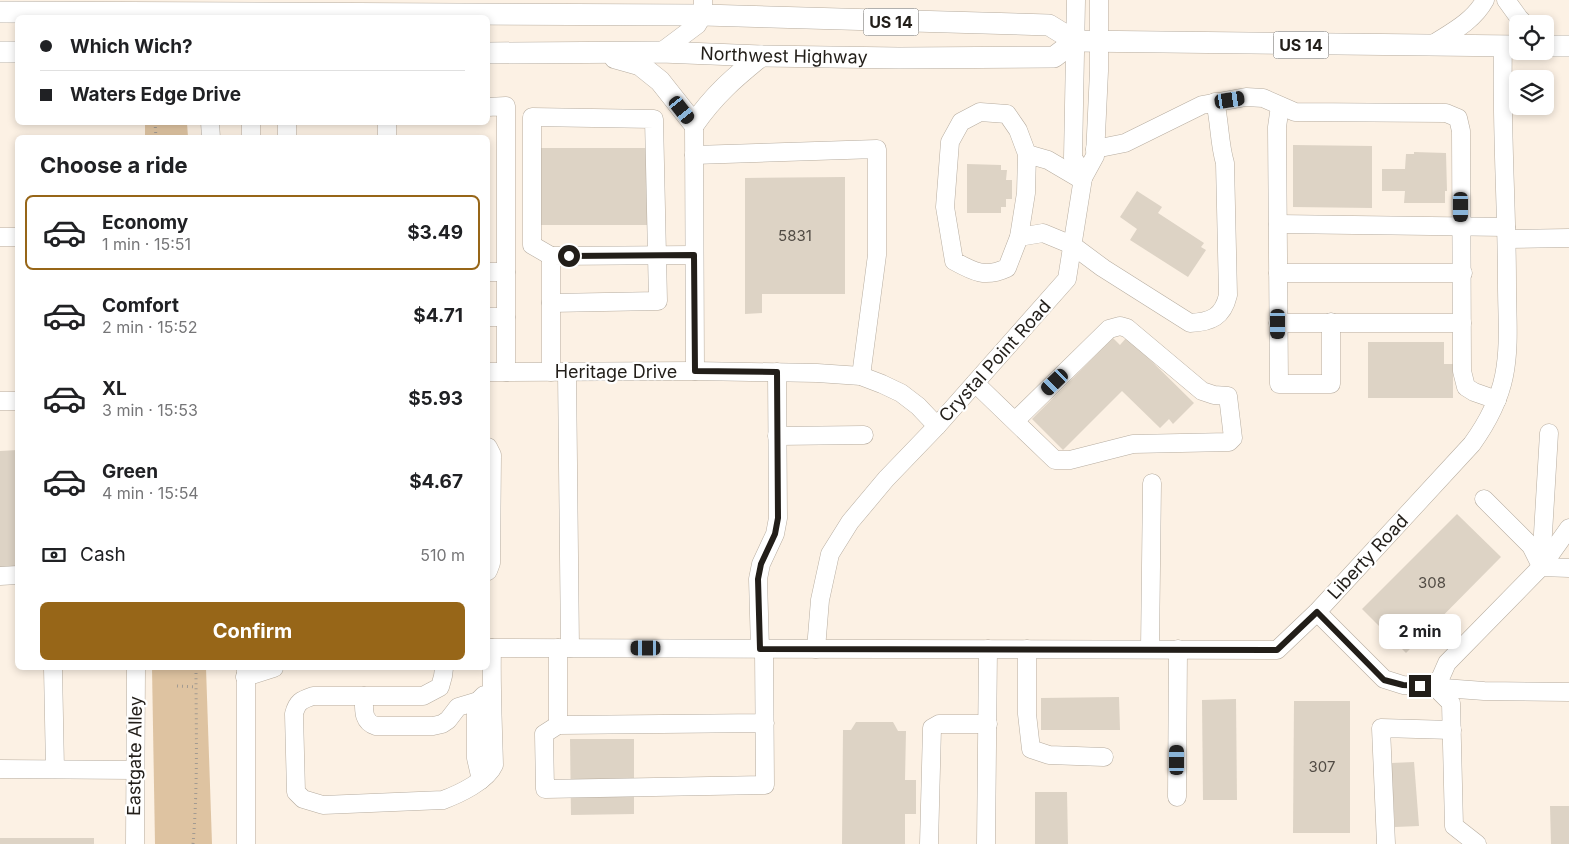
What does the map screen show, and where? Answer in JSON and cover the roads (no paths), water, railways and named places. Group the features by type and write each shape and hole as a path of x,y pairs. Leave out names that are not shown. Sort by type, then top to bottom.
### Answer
{"main road":[{"name":"Northwest Highway","path":"0,12 46,6 209,10 703,7 1049,25 1075,41 1054,57 900,58 661,52 490,54"},
{"name":"US 14","path":"1075,41 1509,46"},
{"path":"0,52 15,52"},
{"path":"598,53 640,65 660,81 694,124 724,86 761,56"}],"street":[{"path":"1027,154 1048,160 1082,179 1082,170 1073,158 1076,0"},
{"name":"Crystal Point Road","path":"816,649 820,600 830,554 850,522 886,479 937,426 1067,280 1082,179 1094,156 1095,148 1099,0"},
{"path":"1430,46 1468,21 1481,8 1485,0"},
{"path":"1506,0 1517,15"},
{"path":"661,52 689,33 697,25 703,7"},
{"name":"Liberty Road","path":"490,648 1277,650 1317,612 1472,444 1488,422 1497,400 1504,376 1507,354 1502,91 1509,52"},
{"path":"1095,148 1124,143 1202,105 1246,97 1263,98 1295,112 1446,113 1458,118 1461,131 1462,371 1466,387 1474,392 1497,400"},
{"path":"1019,237 1043,233 1072,246 1190,324 1204,322 1217,316 1226,306 1228,296 1225,162 1215,102"},
{"path":"490,107 506,106 506,372"},
{"path":"1280,106 1277,127 1279,384 1331,384 1331,322"},
{"path":"980,112 1007,114 1018,130 1027,154 1026,193 1019,237 1006,268 994,274 973,272 954,262 945,207 950,142 961,122 980,112"},
{"path":"551,303 658,301 658,255 654,119 532,117 532,245 551,256 658,255 694,255"},
{"path":"694,124 695,371"},
{"path":"694,154 876,149 877,255 861,376"},
{"path":"1278,224 1461,226 1506,233 1569,238"},
{"path":"0,237 15,237"},
{"path":"551,256 551,303 559,372 564,648 558,726"},
{"path":"490,272 506,272"},
{"path":"1278,273 1463,273"},
{"path":"490,317 506,317"},
{"path":"1278,324 1331,322 1462,324"},
{"path":"975,383 1055,460 1070,460 1133,444 1229,442 1233,438 1228,396 1214,395 1202,391 1128,328 1120,326 1109,329 1015,421"},
{"name":"Heritage Drive","path":"490,372 695,371 817,373 861,376 900,393 918,406 937,426"},
{"path":"765,723 558,726 544,734 545,789 765,785 765,723 758,579 761,564 775,534 778,518 777,372"},
{"path":"0,401 15,401"},
{"path":"1541,567 1549,433"},
{"path":"778,436 864,435"},
{"path":"490,450 492,455 492,474 490,566"},
{"path":"1150,650 1152,483"},
{"path":"1484,499 1531,546 1541,567"},
{"path":"1436,688 1447,663 1541,567 1569,528"},
{"path":"1541,567 1569,568"},
{"path":"0,576 15,575"},
{"path":"1317,612 1384,680 1403,685 1484,692 1569,692"},
{"path":"444,670 440,687 423,696 312,696 301,700 294,714 296,792 303,799 323,805 443,800 455,796 482,780 485,766 486,706 491,686 490,648"},
{"path":"1027,649 1027,714 1031,749 1049,755 1104,757"},
{"path":"986,844 988,650"},
{"path":"1177,797 1178,650"},
{"path":"53,670 55,769"},
{"name":"Eastgate Alley","path":"135,844 136,670"},
{"path":"246,844 246,672 260,670"},
{"path":"482,780 476,758 476,706 491,686"},
{"path":"1436,688 1451,703 1454,826 1477,844"},
{"path":"364,696 365,719 369,724 376,726 433,726 442,724 448,720 458,707 478,701"},
{"path":"929,844 932,728 939,724 988,724"},
{"path":"1386,844 1381,728 1452,730"},
{"path":"0,769 134,770"}]}
